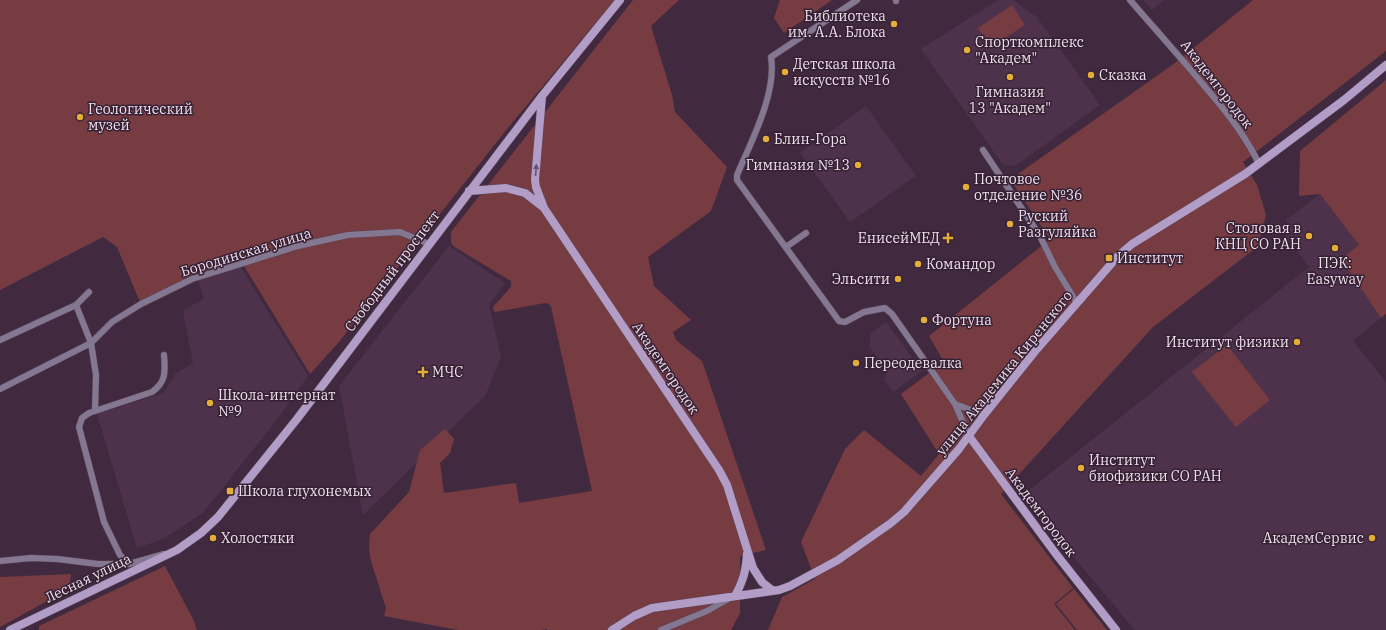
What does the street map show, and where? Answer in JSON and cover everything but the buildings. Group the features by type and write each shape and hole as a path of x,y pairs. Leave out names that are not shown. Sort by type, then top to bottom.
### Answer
{"main road":[{"name":"Свободный проспект","path":"177,550 201,533 218,517 297,419 542,96 620,0"},
{"name":"улица Академика Киренского","path":"612,630 634,616 652,608 779,590 790,586 838,560 891,524 904,512 969,436 1016,374 1118,256 1132,244 1245,174 1344,100 1386,65"},
{"path":"542,96 536,187 544,208"},
{"path":"469,191 506,188 525,193 544,208"},
{"name":"Академгородок","path":"544,208 719,470 727,485 747,551 756,574 762,582 772,590"},
{"name":"Академгородок","path":"969,436 1056,554 1116,630"},
{"name":"Лесная улица","path":"10,630 177,550"},
{"path":"734,596 742,584 746,570 747,551"}],"street":[{"name":"Академгородок","path":"857,0 771,57 773,66 768,98 737,175 737,180 839,320 845,322 864,312 885,308 892,314 955,404 969,436"},
{"name":"Академгородок","path":"1130,0 1227,112 1259,164"},
{"path":"983,150 1040,236 1055,267 1077,302"},
{"name":"Бородинская улица","path":"0,389 91,343 112,322 141,304 192,279 298,246 348,235 400,232 429,244"},
{"path":"786,247 806,232"},
{"path":"0,340 76,305 89,292"},
{"path":"76,305 91,343 96,375 95,411"},
{"path":"129,564 120,555 104,522 79,427 82,418 89,413 152,392 158,387 165,374 164,355"},
{"path":"955,404 984,415"},
{"path":"0,561 31,558 57,559 98,564 129,564 177,550"},
{"path":"661,630 707,611 734,596"}],"shaded area":[{"path":"0,0 615,0 507,129 339,342 310,374 241,261 186,278 140,302 117,247 103,237 0,290"},
{"path":"633,0 679,0 651,26 672,95 675,112 727,167 711,211 648,257 654,286 691,320 673,332 676,340 702,361 766,550 740,556 740,613 731,630 458,630 384,616 386,608 371,561 369,548 370,534 409,492 420,450 445,429 454,439 450,453 440,463 444,493 516,483 519,503 592,491 551,307 549,304 545,303 495,312 493,307 511,287 511,281 453,246 451,242 451,232"},
{"path":"780,0 832,0 784,33 774,18"},
{"name":"Гимназия 13 \"Академ\"","path":"998,0 1013,0 1037,17 1100,105 1015,166 1003,165 921,49"},
{"path":"1143,0 1165,0 1152,10"},
{"path":"1253,0 1386,0 1386,51 1243,162 1257,185 1266,215 1257,247 1153,327 1001,494 1073,588 1054,604 1075,630 768,630 782,597 815,579 801,542 845,449 864,430 921,476 939,454 901,394 944,362 929,336 1050,239 1012,182 1018,174 1175,63"},
{"path":"1012,5 1025,25 991,47 978,28"},
{"path":"1386,80 1386,314 1381,318 1341,259 1359,245 1320,194 1299,196 1300,151"},
{"name":"Гимназия №13","path":"866,106 916,176 850,222 800,153"},
{"path":"1320,194 1359,245 1342,260 1381,318 1353,341 1386,382 1386,630 1135,630 1022,496 1309,267 1286,237 1287,219"},
{"name":"МЧС","path":"449,246 505,283 489,305 501,357 485,396 363,515 339,386"},
{"name":"Школа-интернат №9","path":"240,266 308,376 281,414 203,513 163,539 137,548 97,414 164,393 175,374 193,363 183,310 204,299 198,280"},
{"path":"886,322 922,371 893,392 884,380 887,371 869,346 871,333"},
{"path":"1227,345 1270,400 1236,427 1192,372"},
{"path":"165,566 193,619 197,630 39,630 39,626"},
{"path":"71,574 69,589 0,627 0,577"},
{"path":"1074,589 1107,630 1077,630 1056,604"}],"place":[{"name":"Библиотека им. А.А. Блока","path":"894,24"},
{"name":"Спорткомплекс \"Академ\"","path":"967,50"},
{"name":"Детская школа искусств №16","path":"785,72"},
{"name":"Сказка","path":"1091,75"},
{"name":"Гимназия 13 \"Академ\"","path":"1010,77"},
{"name":"Геологический музей","path":"80,117"},
{"name":"Блин-Гора","path":"766,139"},
{"name":"Гимназия №13","path":"858,165"},
{"name":"Почтовое отделение №36","path":"966,187"},
{"name":"Руский Разгуляйка","path":"1010,224"},
{"name":"Столовая в КНЦ СО РАН","path":"1309,236"},
{"name":"ЕнисейМЕД","path":"948,238"},
{"name":"ПЭК: Easyway","path":"1335,248"},
{"name":"Институт","path":"1109,258"},
{"name":"Командор","path":"918,264"},
{"name":"Эльсити","path":"898,279"},
{"name":"Фортуна","path":"924,320"},
{"name":"Институт физики","path":"1297,342"},
{"name":"Переодевалка","path":"856,363"},
{"name":"МЧС","path":"423,372"},
{"name":"Школа-интернат №9","path":"210,403"},
{"name":"Институт биофизики СО РАН","path":"1081,468"},
{"name":"Школа глухонемых","path":"230,491"},
{"name":"Холостяки","path":"213,538"},
{"name":"АкадемСервис","path":"1372,538"}]}
